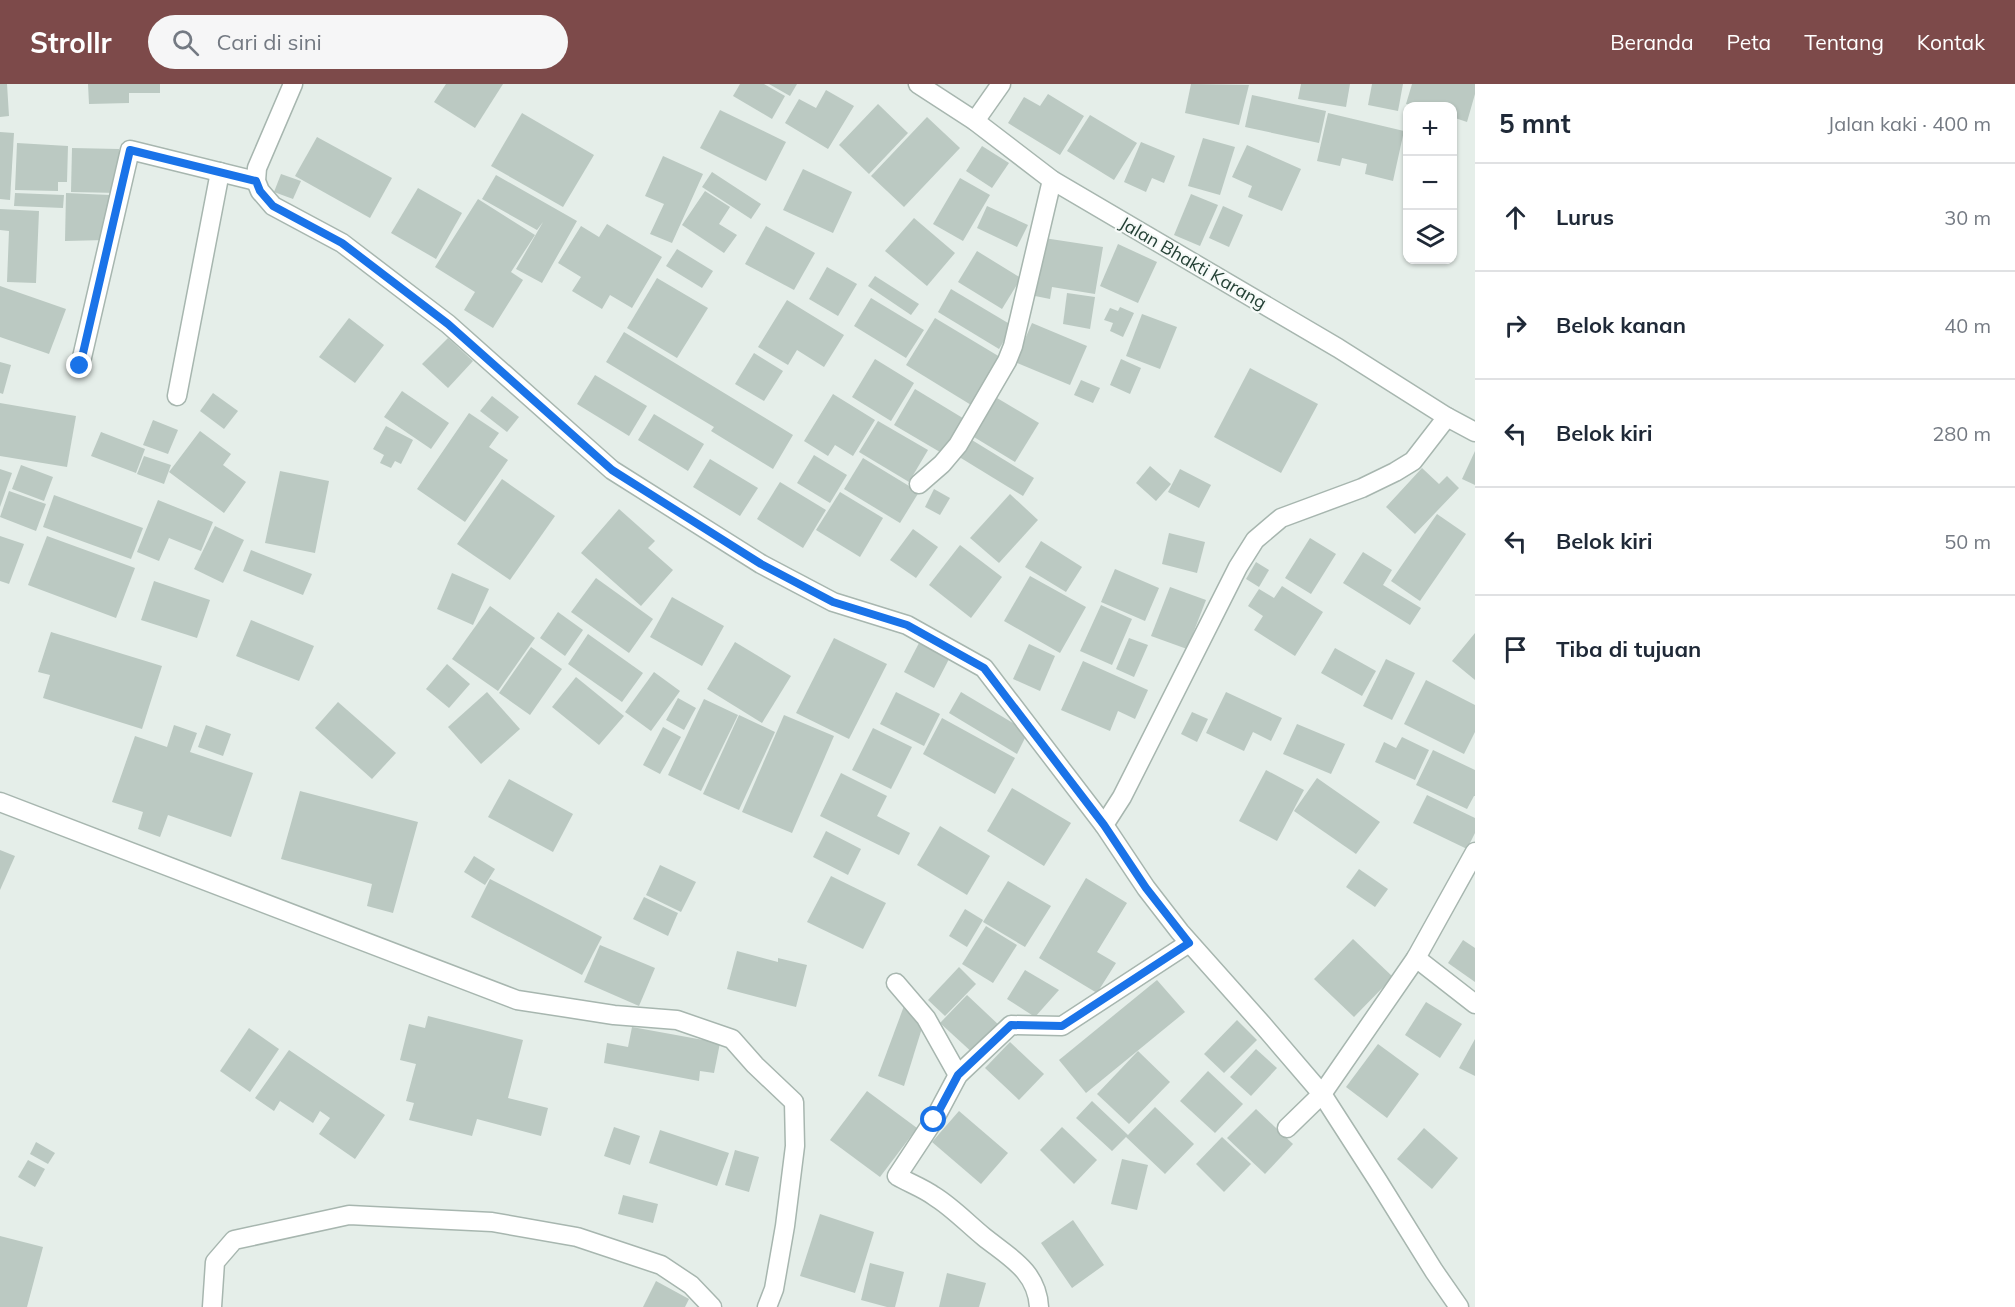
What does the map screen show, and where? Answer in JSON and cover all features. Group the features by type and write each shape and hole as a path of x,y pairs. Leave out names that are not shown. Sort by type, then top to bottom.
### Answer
{"street":[{"path":"293,84 257,168 256,181 260,191 273,206 342,243 448,324 612,470 761,564 833,602 907,625 984,668 1104,825 1146,888 1189,943 1322,1094 1459,1307"},
{"name":"Jalan Bhakti Karang","path":"918,84 975,121 1052,180 1338,348 1447,417 1475,432"},
{"path":"975,121 1001,84"},
{"path":"80,366 130,150 256,181"},
{"path":"177,396 220,172"},
{"path":"919,484 942,464 958,445 1007,361 1013,346 1052,180"},
{"path":"1104,825 1122,797 1238,567 1255,540 1281,518 1362,488 1395,472 1413,460 1447,417"},
{"path":"0,802 518,1000 614,1015 677,1020 732,1038 755,1065 794,1102 795,1146 785,1226 774,1289 768,1307"},
{"path":"1287,1128 1322,1094 1416,958 1475,852"},
{"path":"1039,1307 1039,1295 1026,1273 1012,1256 935,1196 897,1176 934,1120 958,1075 1011,1025 1062,1026 1189,943"},
{"path":"1416,958 1475,1004"},
{"path":"896,983 926,1018 958,1075"},
{"path":"212,1307 215,1262 234,1240 349,1215 492,1222 577,1237 661,1265 691,1285 712,1307"}],"building":[{"path":"0,84 7,84 9,116 0,117"},
{"path":"88,84 160,84 160,93 129,93 129,103 89,104"},
{"path":"446,84 503,84 475,128 434,102"},
{"path":"740,84 764,84 785,96 772,119 733,96"},
{"path":"769,84 797,84 790,96"},
{"path":"1191,84 1249,85 1239,125 1185,113"},
{"path":"1301,84 1350,84 1346,107 1298,99"},
{"path":"1372,84 1403,84 1398,111 1368,105"},
{"path":"1412,84 1475,84 1475,94 1467,122 1457,119 1457,102 1407,102"},
{"path":"826,90 854,106 828,149 785,123 799,99 816,108"},
{"path":"1048,94 1084,116 1060,155 1008,123 1024,97 1040,106"},
{"path":"1252,95 1326,111 1319,143 1245,127"},
{"path":"878,104 908,133 869,174 839,145"},
{"path":"720,110 786,142 766,181 700,148"},
{"path":"522,113 594,155 563,207 491,166"},
{"path":"1328,113 1403,131 1393,181 1365,174 1367,164 1342,158 1340,166 1317,161"},
{"path":"1090,115 1137,143 1114,180 1067,151"},
{"path":"927,117 960,148 904,207 871,176"},
{"path":"0,132 14,133 10,200 0,199"},
{"path":"317,137 392,178 370,218 295,176"},
{"path":"1203,138 1235,147 1220,195 1188,186"},
{"path":"1141,142 1175,156 1164,183 1152,178 1146,192 1124,182"},
{"path":"17,143 68,146 67,182 58,182 58,191 15,190"},
{"path":"1247,145 1301,169 1282,211 1248,197 1252,186 1232,177"},
{"path":"982,146 1009,163 992,188 966,171"},
{"path":"72,148 119,149 119,193 71,192"},
{"path":"663,156 703,174 672,243 650,234 664,204 645,196"},
{"path":"803,169 852,192 833,233 783,210"},
{"path":"712,172 761,204 751,219 702,187"},
{"path":"281,174 301,181 293,199 274,192"},
{"path":"496,175 577,221 542,283 516,269 543,222 537,230 482,199"},
{"path":"960,178 990,195 963,241 933,224"},
{"path":"418,188 462,213 436,259 391,233"},
{"path":"705,191 730,207 719,224 737,235 724,253 682,225"},
{"path":"15,193 64,195 63,208 14,206"},
{"path":"66,193 110,195 106,240 65,241"},
{"path":"1191,194 1218,205 1200,246 1174,235"},
{"path":"478,199 535,235 511,272 523,280 493,328 464,310 475,292 435,267"},
{"path":"987,206 1028,225 1017,247 977,228"},
{"path":"1223,206 1243,215 1229,247 1209,238"},
{"path":"0,209 39,211 36,283 7,282 9,231 0,230"},
{"path":"914,218 955,253 927,286 885,251"},
{"path":"607,224 662,257 632,308 610,295 602,309 572,291 581,277 558,263 581,226 599,237"},
{"path":"766,226 815,253 794,290 745,264"},
{"path":"1044,238 1103,247 1095,294 1052,287 1050,299 1035,296"},
{"path":"1118,244 1157,262 1138,303 1100,286"},
{"path":"677,249 713,271 702,288 666,266"},
{"path":"977,251 1021,278 1002,309 958,282"},
{"path":"827,267 857,284 838,316 809,299"},
{"path":"875,276 919,304 911,315 868,286"},
{"path":"657,278 708,308 677,358 627,328"},
{"path":"0,286 66,309 49,354 0,337"},
{"path":"951,289 1013,326 999,349 938,312"},
{"path":"1067,293 1095,297 1090,329 1063,324"},
{"path":"871,298 924,330 906,358 854,326"},
{"path":"787,300 844,335 824,367 797,350 788,365 758,347"},
{"path":"1120,307 1134,313 1123,337 1110,331 1113,323 1104,320 1110,308 1118,311"},
{"path":"1142,314 1177,327 1160,369 1126,356"},
{"path":"349,318 384,345 355,383 319,357"},
{"path":"935,318 1005,360 976,408 906,365"},
{"path":"1032,323 1087,346 1070,385 1015,362"},
{"path":"624,332 793,435 773,469 711,431 714,427 606,362"},
{"path":"448,338 473,361 448,388 422,364"},
{"path":"754,353 783,371 764,401 735,384"},
{"path":"875,359 914,383 891,421 852,397"},
{"path":"1121,359 1141,368 1130,394 1110,385"},
{"path":"0,362 11,365 3,394 0,393"},
{"path":"1250,368 1318,404 1281,473 1214,437"},
{"path":"595,375 647,406 629,436 577,404"},
{"path":"1081,380 1100,388 1093,403 1074,395"},
{"path":"915,389 966,420 945,455 894,425"},
{"path":"402,391 449,423 431,449 384,417"},
{"path":"213,393 238,411 224,429 200,411"},
{"path":"833,394 875,420 853,456 835,445 828,456 804,441"},
{"path":"992,395 1039,423 1015,462 969,434"},
{"path":"492,396 519,417 507,432 480,411"},
{"path":"0,403 76,416 67,467 0,456"},
{"path":"469,413 499,433 489,447 508,460 465,522 417,489"},
{"path":"654,414 704,444 688,471 638,440"},
{"path":"153,420 178,430 168,454 143,445"},
{"path":"878,421 928,450 909,482 859,452"},
{"path":"386,426 413,440 401,464 395,461 391,468 380,463 384,455 373,449"},
{"path":"200,431 231,454 223,465 246,482 224,513 169,472"},
{"path":"101,432 145,449 136,473 91,456"},
{"path":"967,437 1034,478 1023,496 956,455"},
{"path":"1475,451 1475,485 1462,479"},
{"path":"814,455 847,475 830,503 797,483"},
{"path":"144,456 171,465 164,484 137,474"},
{"path":"863,458 919,492 900,523 844,489"},
{"path":"710,459 758,488 740,516 693,487"},
{"path":"21,465 53,477 44,501 12,489"},
{"path":"1150,466 1171,484 1156,501 1136,483"},
{"path":"1422,468 1439,484 1447,476 1459,488 1415,534 1386,507"},
{"path":"0,469 12,473 0,507"},
{"path":"1180,469 1211,485 1199,508 1168,492"},
{"path":"280,471 329,481 315,553 265,543"},
{"path":"502,479 555,516 510,580 457,544"},
{"path":"780,482 826,510 803,548 757,519"},
{"path":"934,489 950,498 940,515 925,507"},
{"path":"9,491 46,504 36,531 0,517"},
{"path":"840,492 883,518 860,557 816,530"},
{"path":"1010,494 1038,520 999,563 970,538"},
{"path":"54,495 143,528 131,559 43,527"},
{"path":"158,500 213,522 201,551 169,538 159,561 137,552"},
{"path":"619,509 655,541 648,548 673,570 641,606 581,553"},
{"path":"1437,514 1466,534 1420,601 1391,581"},
{"path":"215,526 244,540 223,583 194,569"},
{"path":"913,529 938,547 916,578 890,560"},
{"path":"1169,533 1205,542 1197,573 1162,564"},
{"path":"0,536 24,544 9,584 0,581"},
{"path":"47,536 135,568 116,618 28,585"},
{"path":"1310,538 1336,554 1311,594 1285,578"},
{"path":"1041,541 1082,567 1066,592 1025,567"},
{"path":"960,545 1002,577 971,618 929,585"},
{"path":"251,550 312,574 303,595 243,571"},
{"path":"1363,552 1392,570 1383,585 1421,608 1410,625 1343,583"},
{"path":"1256,562 1269,570 1259,587 1246,579"},
{"path":"1115,569 1159,588 1145,621 1101,602"},
{"path":"452,573 489,589 473,625 437,609"},
{"path":"1030,576 1086,607 1060,653 1004,621"},
{"path":"596,578 653,619 629,653 571,612"},
{"path":"154,581 210,600 197,638 141,620"},
{"path":"1282,586 1323,612 1295,656 1254,630 1263,616 1248,606 1259,589 1274,598"},
{"path":"1170,587 1206,600 1187,649 1151,636"},
{"path":"672,597 724,626 702,666 650,637"},
{"path":"1101,605 1132,619 1112,665 1080,651"},
{"path":"490,606 535,638 498,691 452,659"},
{"path":"558,612 583,630 565,656 540,638"},
{"path":"251,620 314,646 299,681 236,656"},
{"path":"51,632 162,666 142,729 43,698 50,675 38,672"},
{"path":"1475,633 1475,680 1452,661"},
{"path":"588,634 643,673 622,702 568,664"},
{"path":"834,638 887,664 849,739 796,713"},
{"path":"1129,638 1148,645 1134,677 1116,669"},
{"path":"735,642 791,676 762,723 707,689"},
{"path":"919,643 949,659 934,688 904,672"},
{"path":"1029,644 1055,656 1040,691 1013,679"},
{"path":"531,647 562,669 530,715 499,693"},
{"path":"1335,648 1376,671 1362,696 1321,673"},
{"path":"1386,659 1415,673 1392,720 1363,706"},
{"path":"1083,661 1148,690 1135,719 1118,711 1110,731 1061,710"},
{"path":"447,664 470,684 449,708 426,689"},
{"path":"654,672 680,691 651,731 625,712"},
{"path":"576,677 624,716 599,745 552,707"},
{"path":"1426,680 1475,705 1475,732 1464,754 1404,724"},
{"path":"487,692 520,729 481,764 448,727"},
{"path":"896,692 940,714 924,746 880,724"},
{"path":"961,692 1028,732 1017,754 949,713"},
{"path":"1226,692 1282,718 1271,741 1253,732 1244,751 1206,733"},
{"path":"678,698 696,708 684,730 666,720"},
{"path":"704,699 738,715 701,791 668,775"},
{"path":"338,702 396,753 372,779 315,728"},
{"path":"1192,712 1208,719 1197,742 1181,734"},
{"path":"739,715 775,732 739,810 703,794"},
{"path":"784,715 834,736 792,833 742,812"},
{"path":"942,718 1015,758 995,794 923,754"},
{"path":"1297,724 1345,744 1331,774 1283,754"},
{"path":"174,725 197,733 190,752 253,773 231,837 168,815 160,837 138,829 143,812 112,802 135,736 167,747"},
{"path":"206,725 231,734 223,756 198,747"},
{"path":"663,727 681,737 660,774 643,765"},
{"path":"873,728 912,747 891,789 852,770"},
{"path":"1402,737 1429,750 1415,780 1375,762 1384,742 1396,748"},
{"path":"1433,750 1475,770 1475,796 1467,809 1416,785"},
{"path":"1266,770 1304,790 1277,841 1239,821"},
{"path":"841,773 887,796 877,816 910,833 899,855 820,816"},
{"path":"1317,778 1380,822 1356,854 1294,811"},
{"path":"509,779 573,814 553,852 488,817"},
{"path":"1012,788 1071,823 1044,866 987,831"},
{"path":"300,791 418,822 393,913 367,906 372,884 281,859"},
{"path":"1427,795 1475,818 1475,833 1467,849 1413,823"},
{"path":"940,826 990,856 967,895 917,865"},
{"path":"826,831 861,849 848,875 813,857"},
{"path":"0,850 15,856 0,890"},
{"path":"474,856 495,869 485,885 464,872"},
{"path":"660,865 696,882 681,912 646,895"},
{"path":"1359,869 1388,889 1375,907 1346,887"},
{"path":"831,876 886,903 863,949 807,922"},
{"path":"1086,878 1127,903 1097,952 1116,963 1097,993 1039,958"},
{"path":"490,879 602,937 582,975 471,917"},
{"path":"1008,881 1051,906 1025,947 983,922"},
{"path":"644,897 678,913 668,936 633,919"},
{"path":"965,909 983,920 967,947 949,936"},
{"path":"986,926 1017,945 993,983 962,964"},
{"path":"1353,939 1393,977 1354,1017 1314,979"},
{"path":"1463,940 1475,948 1475,982 1448,963"},
{"path":"600,945 655,968 639,1006 584,982"},
{"path":"737,951 778,962 778,958 807,965 796,1007 727,989"},
{"path":"959,967 976,984 945,1016 928,1000"},
{"path":"1025,970 1059,990 1035,1017 1007,999"},
{"path":"1157,980 1185,1012 1086,1093 1059,1060"},
{"path":"967,995 1001,1027 975,1055 940,1023"},
{"path":"1426,1002 1462,1024 1440,1058 1405,1035"},
{"path":"904,1006 923,1025 904,1086 878,1076"},
{"path":"428,1016 523,1040 508,1098 548,1108 541,1136 477,1119 472,1136 409,1120 414,1103 406,1101 416,1064 400,1060 409,1024 425,1028"},
{"path":"1237,1020 1257,1040 1224,1073 1204,1054"},
{"path":"632,1027 720,1043 714,1073 700,1071 699,1081 604,1063 607,1043 628,1047"},
{"path":"249,1028 279,1049 250,1092 220,1071"},
{"path":"1475,1039 1475,1076 1459,1068"},
{"path":"1010,1042 1044,1074 1019,1100 985,1068"},
{"path":"1378,1044 1419,1074 1387,1118 1346,1087"},
{"path":"1256,1049 1277,1068 1251,1096 1230,1077"},
{"path":"289,1050 385,1115 355,1159 319,1134 330,1118 320,1111 313,1123 280,1101 274,1111 255,1098"},
{"path":"1138,1051 1170,1082 1129,1124 1097,1094"},
{"path":"1208,1071 1243,1104 1215,1133 1180,1101"},
{"path":"867,1091 917,1128 880,1177 830,1140"},
{"path":"1092,1101 1128,1135 1155,1107 1194,1144 1165,1174 1126,1137 1112,1151 1076,1118"},
{"path":"1256,1109 1293,1144 1265,1174 1227,1138"},
{"path":"959,1111 1008,1153 981,1184 932,1142"},
{"path":"614,1127 640,1136 630,1165 604,1156"},
{"path":"1062,1127 1097,1160 1074,1184 1040,1150"},
{"path":"1424,1128 1458,1158 1432,1189 1397,1159"},
{"path":"660,1130 729,1153 717,1186 649,1163"},
{"path":"1222,1137 1251,1164 1224,1192 1196,1164"},
{"path":"36,1142 55,1153 48,1164 30,1154"},
{"path":"735,1150 759,1157 749,1192 725,1185"},
{"path":"1122,1159 1148,1165 1137,1210 1111,1204"},
{"path":"28,1160 45,1169 35,1187 18,1177"},
{"path":"623,1195 658,1204 653,1223 618,1214"},
{"path":"820,1214 874,1232 855,1293 800,1276"},
{"path":"1073,1220 1104,1265 1072,1288 1041,1243"},
{"path":"0,1236 43,1247 27,1307 0,1307"},
{"path":"870,1263 904,1272 895,1307 861,1300"},
{"path":"947,1273 986,1283 979,1307 939,1307"},
{"path":"656,1281 689,1299 685,1307 643,1307"}],"route":[{"path":"80,366 130,150 256,181 260,191 273,206 342,243 448,324 612,470 761,564 833,602 907,625 984,668 1104,825 1146,888 1189,943 1062,1026 1011,1025 958,1075 934,1120"}]}
